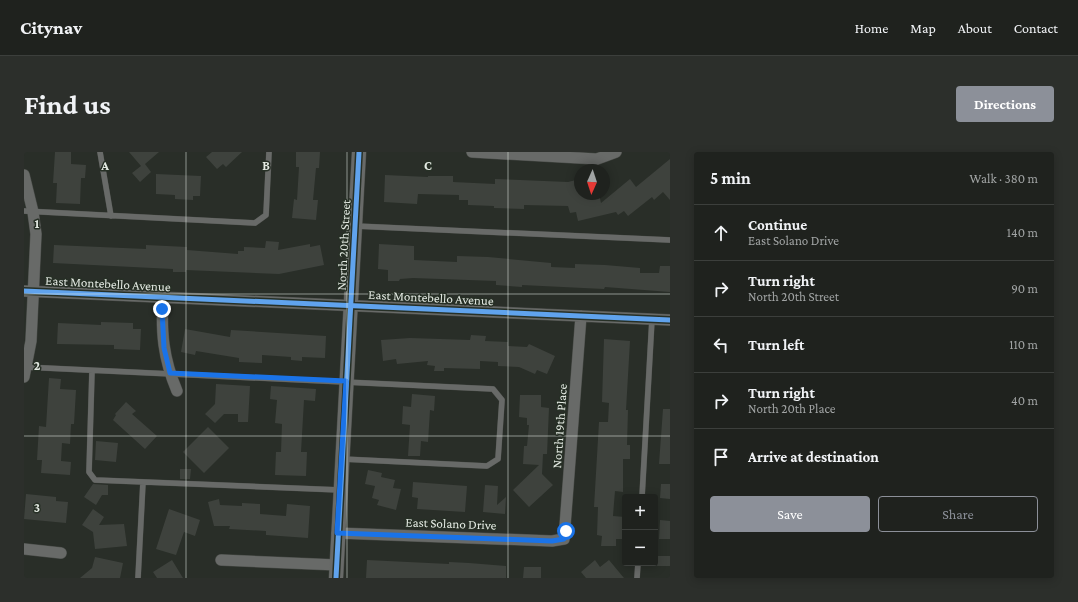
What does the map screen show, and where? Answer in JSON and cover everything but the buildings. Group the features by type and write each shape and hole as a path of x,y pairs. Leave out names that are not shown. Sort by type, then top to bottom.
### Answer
{"street":[{"name":"North 20th Street","path":"336,572 359,152"},
{"path":"472,152 597,159 616,153"},
{"path":"24,175 29,211 36,234 29,291 31,340 25,370"},
{"name":"East Montebello Avenue","path":"29,291 670,320"},
{"path":"163,297 162,332 166,360 177,391"},
{"name":"North 19th Place","path":"564,539 581,316"},
{"name":"East Solano Drive","path":"337,533 552,541 564,539"},
{"path":"24,549 61,553"},
{"path":"221,560 336,572"}],"lane":[{"path":"100,152 111,216"},
{"path":"29,211 255,223 266,215 269,152"},
{"path":"355,226 670,240"},
{"path":"642,494 652,319"},
{"path":"25,370 170,373 492,389 502,400 498,460 486,466 342,459"},
{"path":"92,371 89,472 96,480 340,490"},
{"path":"138,578 142,482"},
{"path":"637,578 638,566"}],"cycle path":[{"path":"336,578 359,152"},
{"path":"24,291 670,320"}],"route":[{"path":"162,309 164,348 170,373 346,381 337,533 552,541 564,539 566,531"}]}
